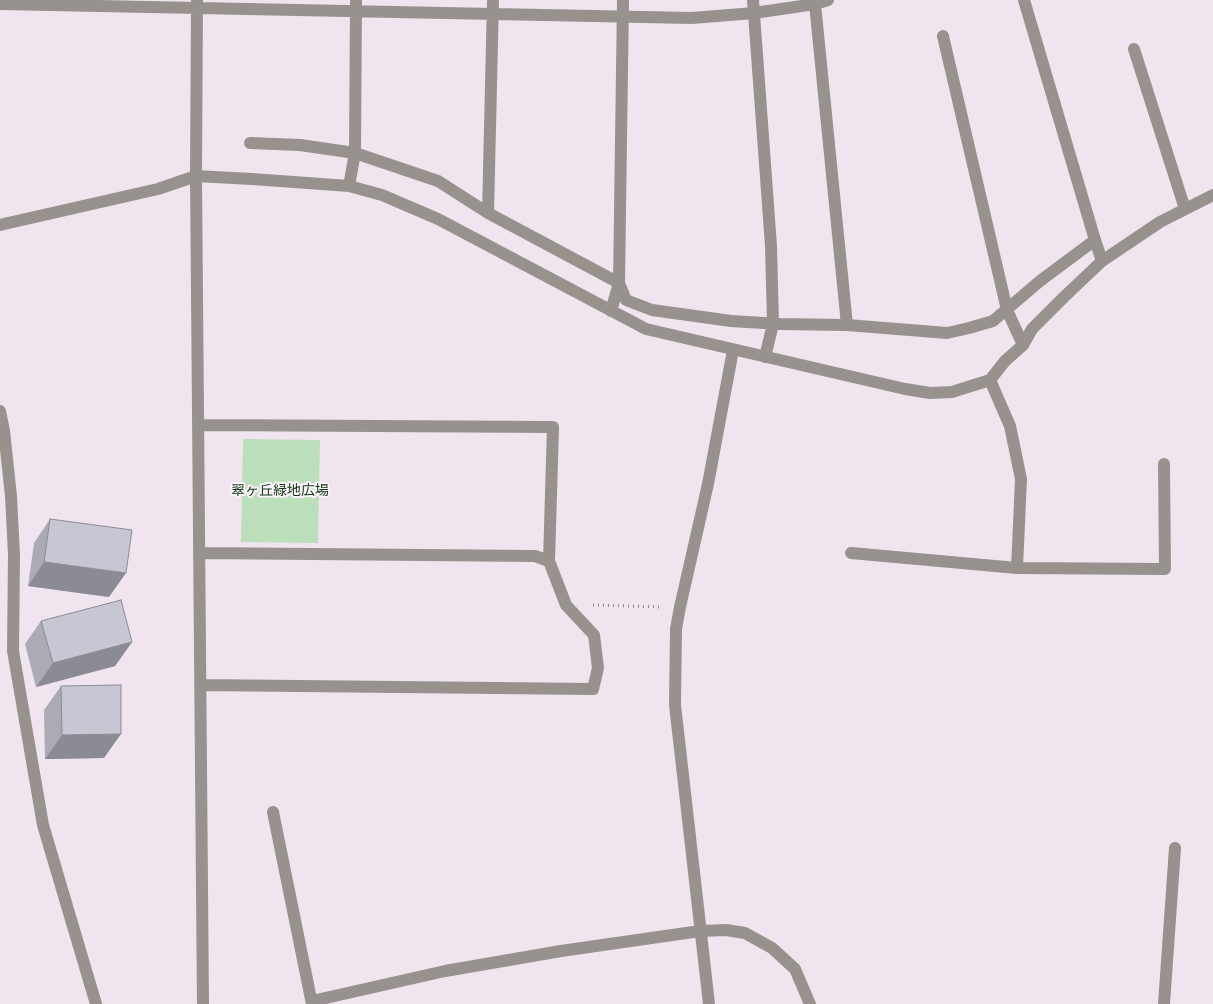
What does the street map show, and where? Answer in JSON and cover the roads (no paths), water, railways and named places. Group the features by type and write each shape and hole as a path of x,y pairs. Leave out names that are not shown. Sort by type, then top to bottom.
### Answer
{"street":[{"path":"488,213 493,0"},
{"path":"611,311 619,282 623,0"},
{"path":"0,4 356,6 493,14 692,18 754,6 815,4 828,0"},
{"path":"1024,0 1094,240 1102,261"},
{"path":"197,4 196,176 203,1004"},
{"path":"815,4 847,326"},
{"path":"349,186 355,153 356,6"},
{"path":"754,6 771,246 773,324 765,357"},
{"path":"943,36 1007,310 1023,345"},
{"path":"1134,50 1185,208"},
{"path":"250,143 300,144 355,153 438,181 488,213 619,282 626,300 652,310 731,321 947,333 992,321 1094,240"},
{"path":"0,225 158,189 196,176 252,178 349,186 382,195 438,219 646,330 905,389 930,393 952,392 990,380 1005,361 1023,345 1032,329 1102,261 1160,222 1185,208 1213,196"},
{"path":"709,1004 675,705 676,629 708,484 733,350"},
{"path":"990,380 1010,426 1021,479 1017,568"},
{"path":"0,411 4,431 13,546 13,651 43,825 96,1004"},
{"path":"198,425 553,428 549,562 566,604 594,635 598,668 593,689 200,685"},
{"path":"851,554 1017,568 1165,569 1164,464"},
{"path":"199,553 535,556 549,562"},
{"path":"273,812 312,1003 445,971 561,951 700,931 726,930 745,934 772,948 795,969 810,1004"},
{"path":"1164,1004 1175,848"}],"park label":[{"name":"翠ヶ丘緑地広場","path":"280,491"}]}
